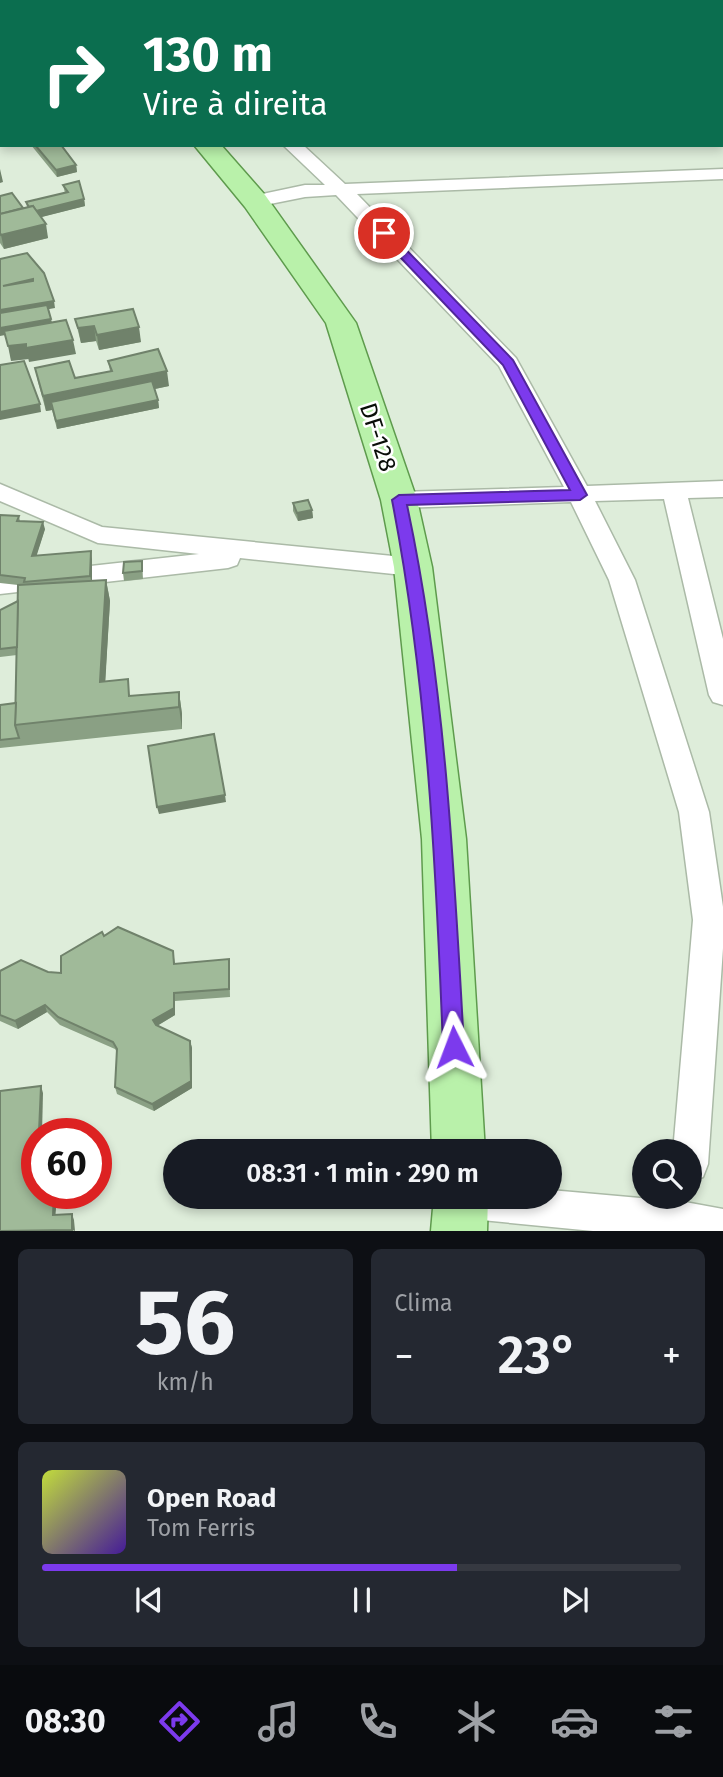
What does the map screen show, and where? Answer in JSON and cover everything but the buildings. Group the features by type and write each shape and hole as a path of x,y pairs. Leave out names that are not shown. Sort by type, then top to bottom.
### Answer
{"main road":[{"name":"DF-128","path":"209,147 255,201 341,323 399,500 412,567 444,839 457,1139"}],"street":[{"path":"294,147 345,192 508,363 580,495 622,580 694,812 716,906 693,1139"},
{"path":"345,192 723,174"},
{"path":"255,201 305,191 723,185"},
{"path":"399,500 723,489"},
{"path":"674,491 723,695"},
{"path":"0,492 98,535 412,567"},
{"path":"0,585 283,553"},
{"path":"562,1205 685,1216 723,1228"}],"route":[{"path":"384,233 508,363 580,495 399,500 412,567 444,839 454,1047"}]}
